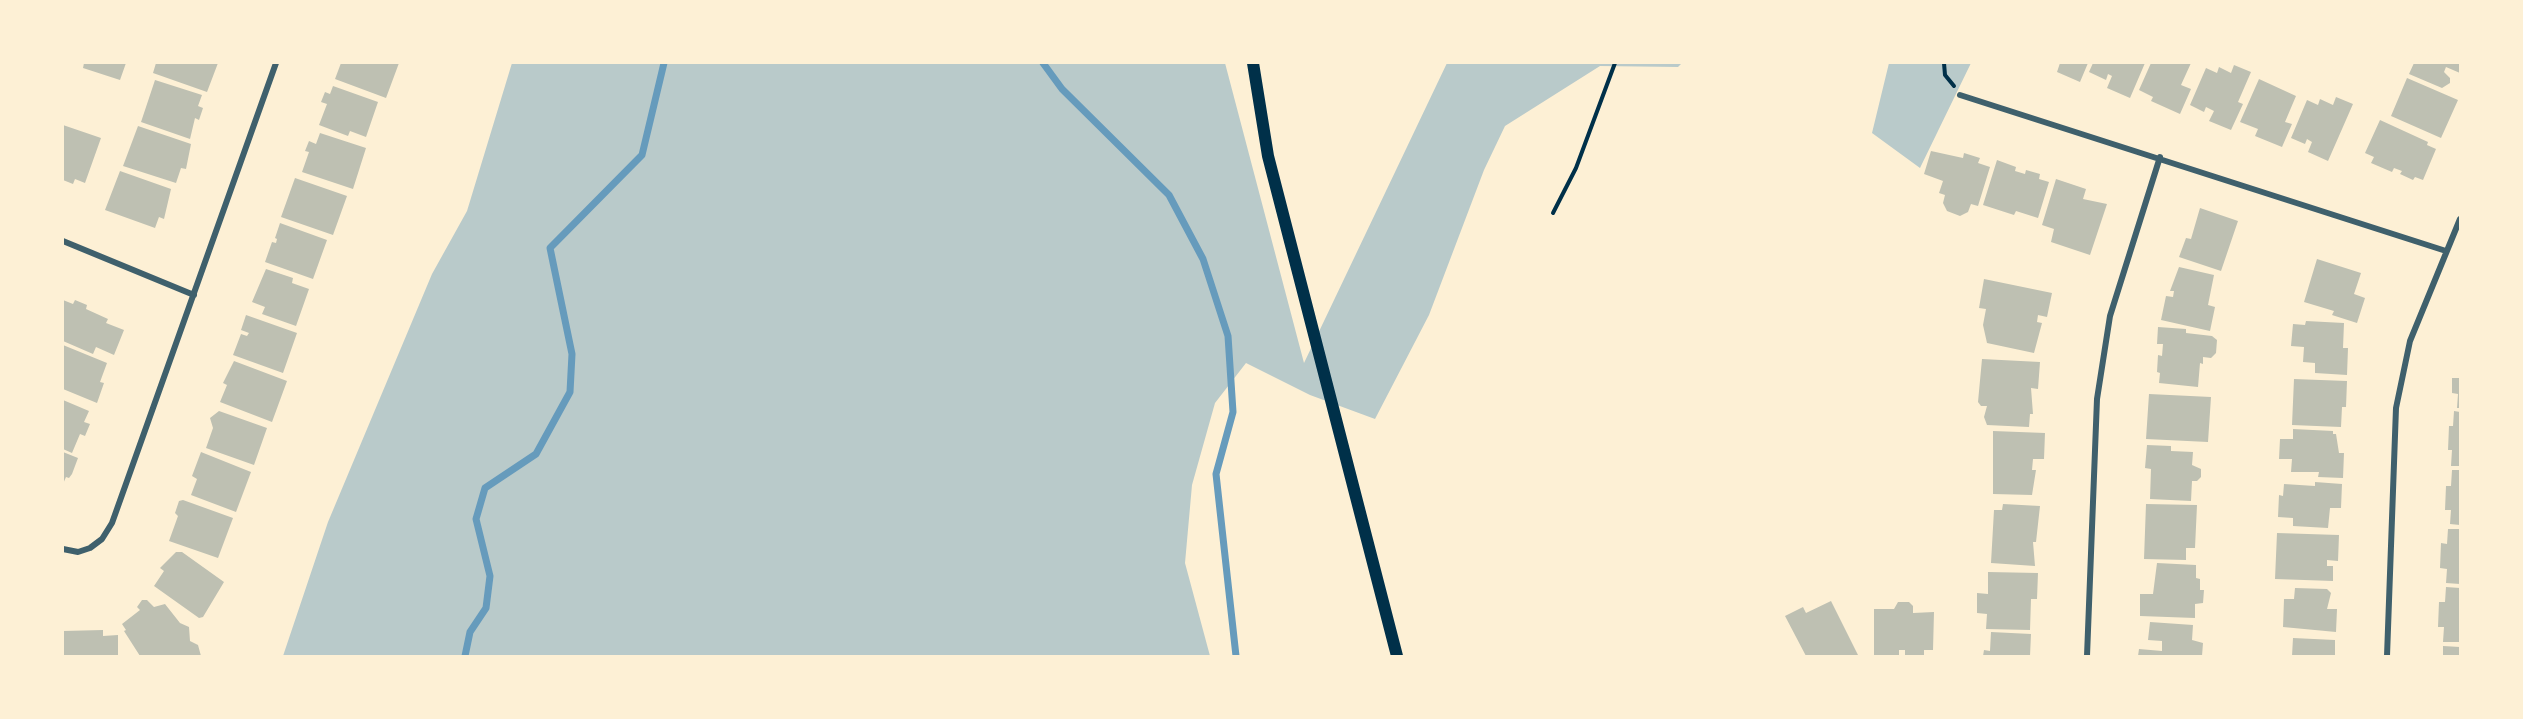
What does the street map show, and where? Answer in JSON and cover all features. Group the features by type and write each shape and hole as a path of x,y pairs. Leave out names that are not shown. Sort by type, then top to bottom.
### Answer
{"main road":[{"path":"1253,63 1268,156 1396,656"}],"street":[{"path":"63,549 78,552 90,548 102,538 112,523 276,63"},
{"path":"1960,95 2160,157 2446,251"},
{"path":"2087,656 2097,399 2110,316 2160,157"},
{"path":"2387,656 2396,408 2410,341 2460,219"},
{"path":"63,241 194,295"}],"path":[{"path":"1552,213 1576,168 1615,63"},
{"path":"1944,63 1946,75 1960,95"}],"shaded area":[{"path":"512,63 1225,63 1304,363 1447,63 1682,63 1678,67 1600,66 1505,126 1484,170 1429,315 1375,419 1310,395 1246,363 1215,403 1192,485 1185,563 1210,656 283,656 328,522 432,274 467,211"},
{"path":"1889,63 1971,63 1920,168 1872,133"}],"building":[{"path":"84,63 126,63 120,80 83,68"},
{"path":"156,63 218,63 207,92 153,73"},
{"path":"341,63 399,63 386,98 335,79"},
{"path":"2060,63 2088,63 2080,82 2057,72"},
{"path":"2093,63 2145,63 2130,98 2107,88 2112,76 2108,74 2106,80 2089,72"},
{"path":"2151,63 2191,63 2181,85 2191,89 2180,114 2151,101 2153,97 2139,90"},
{"path":"2414,63 2460,63 2460,73 2446,67 2444,72 2450,78 2450,83 2442,88 2409,74"},
{"path":"2234,65 2251,72 2238,102 2243,104 2231,130 2209,121 2214,111 2206,107 2204,112 2190,105 2206,68 2217,73 2219,67 2231,73"},
{"path":"2407,78 2458,100 2441,138 2391,116"},
{"path":"2259,79 2296,96 2285,122 2292,124 2282,147 2255,136 2258,129 2240,122"},
{"path":"155,80 202,95 198,106 203,108 199,120 195,118 190,139 141,122"},
{"path":"333,86 378,102 366,137 350,131 348,136 319,125 327,104 321,102 325,92 330,94"},
{"path":"2336,97 2353,104 2328,161 2308,152 2312,142 2307,139 2305,144 2291,138 2307,100 2318,105 2320,99 2333,105"},
{"path":"2380,120 2428,142 2427,145 2436,149 2423,180 2415,177 2413,180 2400,174 2402,171 2394,168 2392,172 2371,163 2374,157 2365,153"},
{"path":"63,125 101,138 85,183 75,179 73,184 63,180"},
{"path":"138,126 191,144 186,169 181,168 176,183 123,166"},
{"path":"320,133 366,148 353,189 302,172 309,152 305,151 309,141 316,144"},
{"path":"1931,151 1963,158 1964,153 1980,158 1978,163 1990,167 1978,206 1971,204 1968,212 1960,216 1947,211 1943,203 1945,195 1939,193 1943,181 1924,174"},
{"path":"1997,160 2016,167 2015,171 2025,174 2026,170 2040,174 2039,179 2049,182 2038,218 2016,211 2014,215 1983,205"},
{"path":"120,171 171,189 164,219 159,217 155,228 105,210"},
{"path":"295,178 347,196 333,235 281,217"},
{"path":"2056,179 2086,189 2083,199 2107,204 2090,255 2051,242 2054,229 2042,225"},
{"path":"2200,208 2238,221 2221,271 2179,257 2186,238 2191,239"},
{"path":"280,223 327,240 313,279 265,262 272,242 276,243 275,238"},
{"path":"2317,259 2361,273 2354,294 2365,298 2357,323 2332,315 2334,311 2304,302"},
{"path":"2179,267 2214,275 2208,305 2215,307 2210,331 2161,320 2166,296 2173,297 2174,291 2170,291"},
{"path":"266,269 293,278 292,283 309,289 296,326 262,314 265,307 252,302"},
{"path":"1984,279 2052,293 2047,317 2038,315 2037,322 2042,323 2034,353 1987,343 1983,325 1986,309 1979,308"},
{"path":"63,300 73,304 75,300 87,305 86,309 108,319 106,323 124,330 114,355 96,347 93,354 63,341"},
{"path":"246,315 297,333 283,373 233,355 241,334 247,336 249,333 241,330"},
{"path":"2306,321 2344,323 2343,348 2348,348 2347,375 2315,373 2315,363 2303,362 2304,347 2291,346 2293,324 2305,325"},
{"path":"2158,327 2186,329 2186,333 2212,336 2217,340 2216,353 2211,358 2203,357 2203,364 2200,363 2198,387 2159,383 2158,355 2162,356 2163,344 2157,344"},
{"path":"63,345 107,363 100,382 104,383 97,403 63,389"},
{"path":"1982,359 2040,362 2038,389 2031,388 2033,414 2030,414 2029,427 1987,425 1984,417 1987,406 1981,406 1978,402"},
{"path":"234,361 287,381 272,422 220,402 227,385 223,383"},
{"path":"2452,378 2460,378 2460,408 2457,408 2458,394 2452,393"},
{"path":"2294,379 2347,381 2346,407 2342,407 2341,427 2292,425"},
{"path":"2149,394 2211,397 2208,442 2146,439"},
{"path":"63,400 89,411 84,422 90,424 85,436 80,434 72,453 63,449"},
{"path":"219,411 267,428 254,465 206,448 213,428 210,418"},
{"path":"2454,411 2460,412 2460,466 2451,466 2452,450 2448,450 2449,426 2453,426"},
{"path":"2293,429 2333,431 2333,434 2336,434 2339,453 2344,453 2343,478 2318,477 2319,472 2291,472 2292,459 2279,459 2280,439 2293,439"},
{"path":"1993,431 2045,433 2044,459 2033,459 2032,470 2036,470 2032,495 1993,494"},
{"path":"2147,445 2171,446 2171,451 2193,452 2192,465 2201,469 2201,477 2197,481 2192,481 2191,501 2150,499 2151,469 2145,468"},
{"path":"63,452 78,458 72,474 69,478 66,477 63,484"},
{"path":"201,452 251,472 236,512 191,495 197,479 192,476"},
{"path":"2452,470 2460,470 2460,525 2450,524 2451,510 2445,510 2446,486 2451,486"},
{"path":"2315,482 2342,484 2341,508 2330,508 2328,528 2293,526 2293,518 2278,517 2279,495 2283,496 2284,484 2315,486"},
{"path":"183,500 233,518 218,558 169,541 178,516 175,513 179,501"},
{"path":"2003,504 2040,506 2036,542 2033,542 2035,566 1991,563 1994,510 2002,510"},
{"path":"2146,504 2197,505 2195,548 2186,548 2186,560 2144,559"},
{"path":"2448,529 2460,529 2460,584 2446,583 2447,569 2440,568 2441,543 2447,544"},
{"path":"2277,533 2339,535 2338,561 2327,560 2327,566 2333,566 2333,581 2275,579"},
{"path":"176,552 182,552 224,582 203,617 199,618 154,586 164,571 160,568"},
{"path":"2157,563 2196,565 2196,578 2200,579 2200,590 2204,590 2203,603 2195,604 2195,618 2140,616 2140,594 2153,594"},
{"path":"1988,572 2038,573 2037,599 2031,599 2030,630 1986,629 1987,614 1977,613 1977,593 1988,594"},
{"path":"2446,587 2460,588 2460,642 2443,642 2444,627 2438,627 2439,602 2445,602"},
{"path":"2295,588 2327,589 2331,593 2327,609 2337,609 2336,632 2283,627 2284,599 2294,599"},
{"path":"142,600 147,600 154,607 165,604 180,623 189,627 190,641 198,645 201,656 140,656 122,624 140,610 137,607"},
{"path":"1831,601 1857,656 1806,656 1785,616 1803,607 1806,613"},
{"path":"1898,602 1909,602 1913,606 1913,613 1934,612 1933,650 1924,650 1924,655 1905,655 1905,650 1899,650 1899,656 1874,656 1874,609 1894,609"},
{"path":"2150,622 2193,625 2192,640 2203,643 2202,656 2138,656 2139,649 2162,651 2162,641 2148,640"},
{"path":"103,630 103,636 118,635 118,656 64,656 63,631"},
{"path":"1991,632 2031,634 2030,656 1983,656 1984,650 1990,651"},
{"path":"2293,638 2335,640 2335,656 2292,656"},
{"path":"2443,646 2460,647 2460,656 2443,656"}],"waterway":[{"path":"465,656 470,632 486,608 490,576 476,519 485,488 536,454 570,392 572,354 550,248 642,155 664,63"},
{"path":"1043,63 1062,89 1169,195 1203,259 1228,336 1233,412 1216,474 1236,656"}]}
